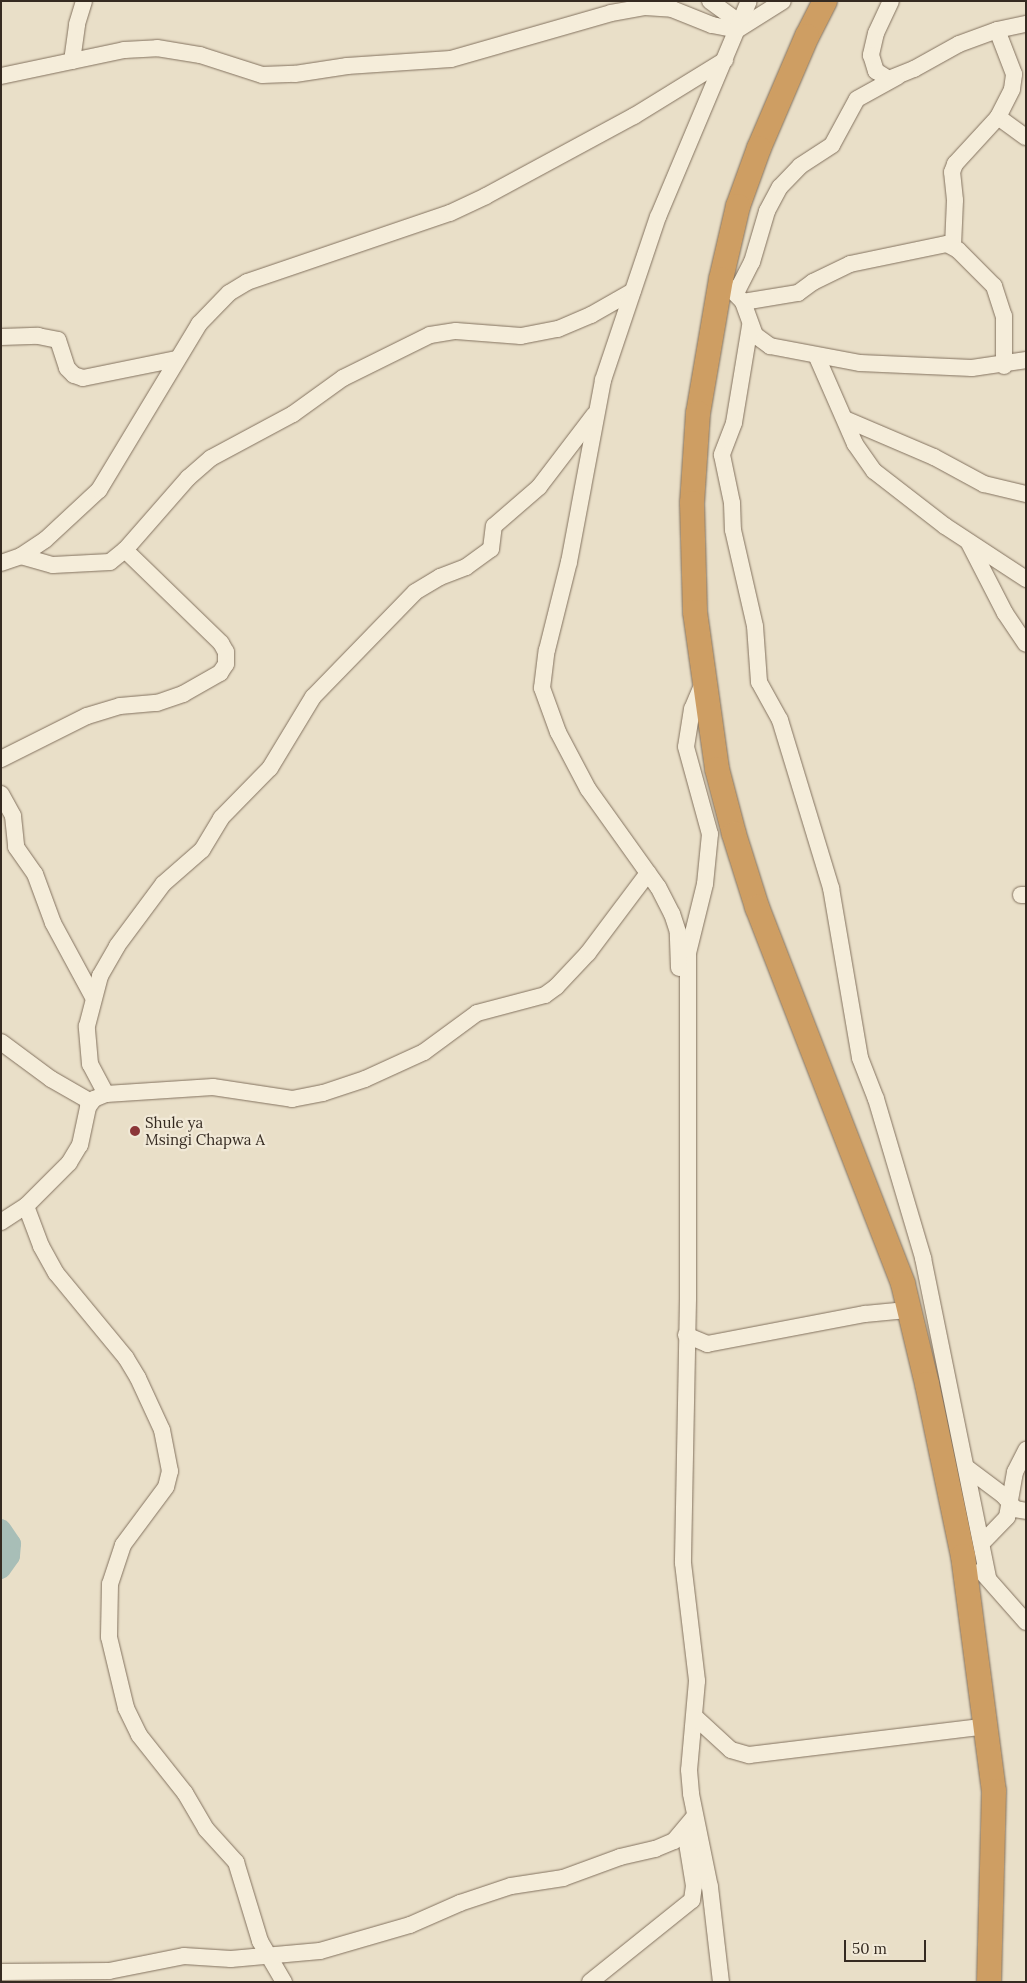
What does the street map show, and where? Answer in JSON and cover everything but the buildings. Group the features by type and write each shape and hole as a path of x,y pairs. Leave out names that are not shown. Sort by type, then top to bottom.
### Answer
{"highway":[{"path":"825,1 800,52 759,148 738,206 733,291 698,413 692,503 695,612 717,768 754,898 903,1284 927,1384 963,1556 987,1726 994,1791 989,1982"}],"street":[{"path":"72,62 76,24 84,1"},
{"path":"710,1 738,26"},
{"path":"686,1020 678,956 678,932 672,914 648,873 588,789 558,732 542,688 547,650 569,562 603,380 658,217 749,1"},
{"path":"1,76 124,50 156,48 200,55 262,74 295,74 346,66 451,59 611,13 645,7 672,9 712,25 738,26 783,1"},
{"path":"891,1 876,33 870,55 876,71 883,77 897,77"},
{"path":"733,291 752,262 767,211 780,187 800,166 832,145 857,99 959,44 997,30 1026,24"},
{"path":"954,246 955,200 952,172 955,164 998,117 1008,101 1014,74 997,30"},
{"path":"1,562 21,556 45,540 99,490 176,359 199,324 229,293 247,282 450,212 486,196 634,116 725,60"},
{"path":"998,117 1026,137"},
{"path":"733,291 798,293 829,273 867,260 937,244 954,246 994,286 1004,316 1004,366"},
{"path":"21,556 54,565 78,566 110,562 125,550 188,478 212,458 293,414 343,378 388,359 408,345 430,335 456,331 521,336 558,329 591,315 633,291"},
{"path":"733,291 750,326 763,344 817,357 860,363 972,368 1004,366 1026,360"},
{"path":"750,326 734,423 722,455 732,503 733,530 755,626 759,682 780,720 831,888 860,1058 876,1099 923,1258 983,1542 988,1577"},
{"path":"1,337 38,336 58,340 67,368 74,375 83,378 176,359"},
{"path":"817,357 861,454 874,471 897,491 969,542 1026,579"},
{"path":"106,1094 90,1064 87,1026 100,976 117,946 163,884 202,850 220,818 270,768 313,697 415,592 440,577 466,567 490,549 494,526 539,487 596,412"},
{"path":"846,419 934,457 984,484 1026,494"},
{"path":"969,542 1020,630 1026,644"},
{"path":"1,759 87,716 120,706 157,703 184,694 220,673 226,664 226,652 221,642 125,550"},
{"path":"704,681 692,710 686,747 710,834 705,884 688,953 683,1563 697,1681 690,1770 694,1817 710,1887 721,1982"},
{"path":"1,794 13,816 16,847 34,874 53,923 93,997"},
{"path":"1,1222 26,1206 75,1154 83,1136 91,1102 106,1094 213,1087 292,1099 323,1093 365,1079 424,1052 477,1013 544,995 556,987 588,953 648,873"},
{"path":"1,1042 51,1079 91,1102"},
{"path":"26,1206 41,1246 56,1273 126,1358 138,1378 162,1430 169,1463 166,1487 123,1545 110,1584 109,1637 126,1708 139,1735 185,1794 206,1829 236,1862 243,1875 260,1941 284,1982"},
{"path":"686,1335 707,1344 865,1314 908,1310"},
{"path":"983,1542 1001,1526 1011,1502 1016,1472 1026,1450"},
{"path":"967,1468 1011,1502 1019,1512 1026,1511"},
{"path":"963,1556 988,1577 1026,1622"},
{"path":"694,1717 731,1750 749,1755 987,1726"},
{"path":"1,1972 109,1971 193,1955 220,1959 320,1951 410,1925 460,1903 511,1886 563,1878 620,1857 655,1849 674,1841 685,1831 694,1817"},
{"path":"590,1982 692,1900 694,1886 685,1831"}],"waterway":[{"path":"1,1529 11,1544 10,1556 1,1569"}],"place":[{"name":"Shule ya Msingi Chapwa A","path":"135,1131"}]}
